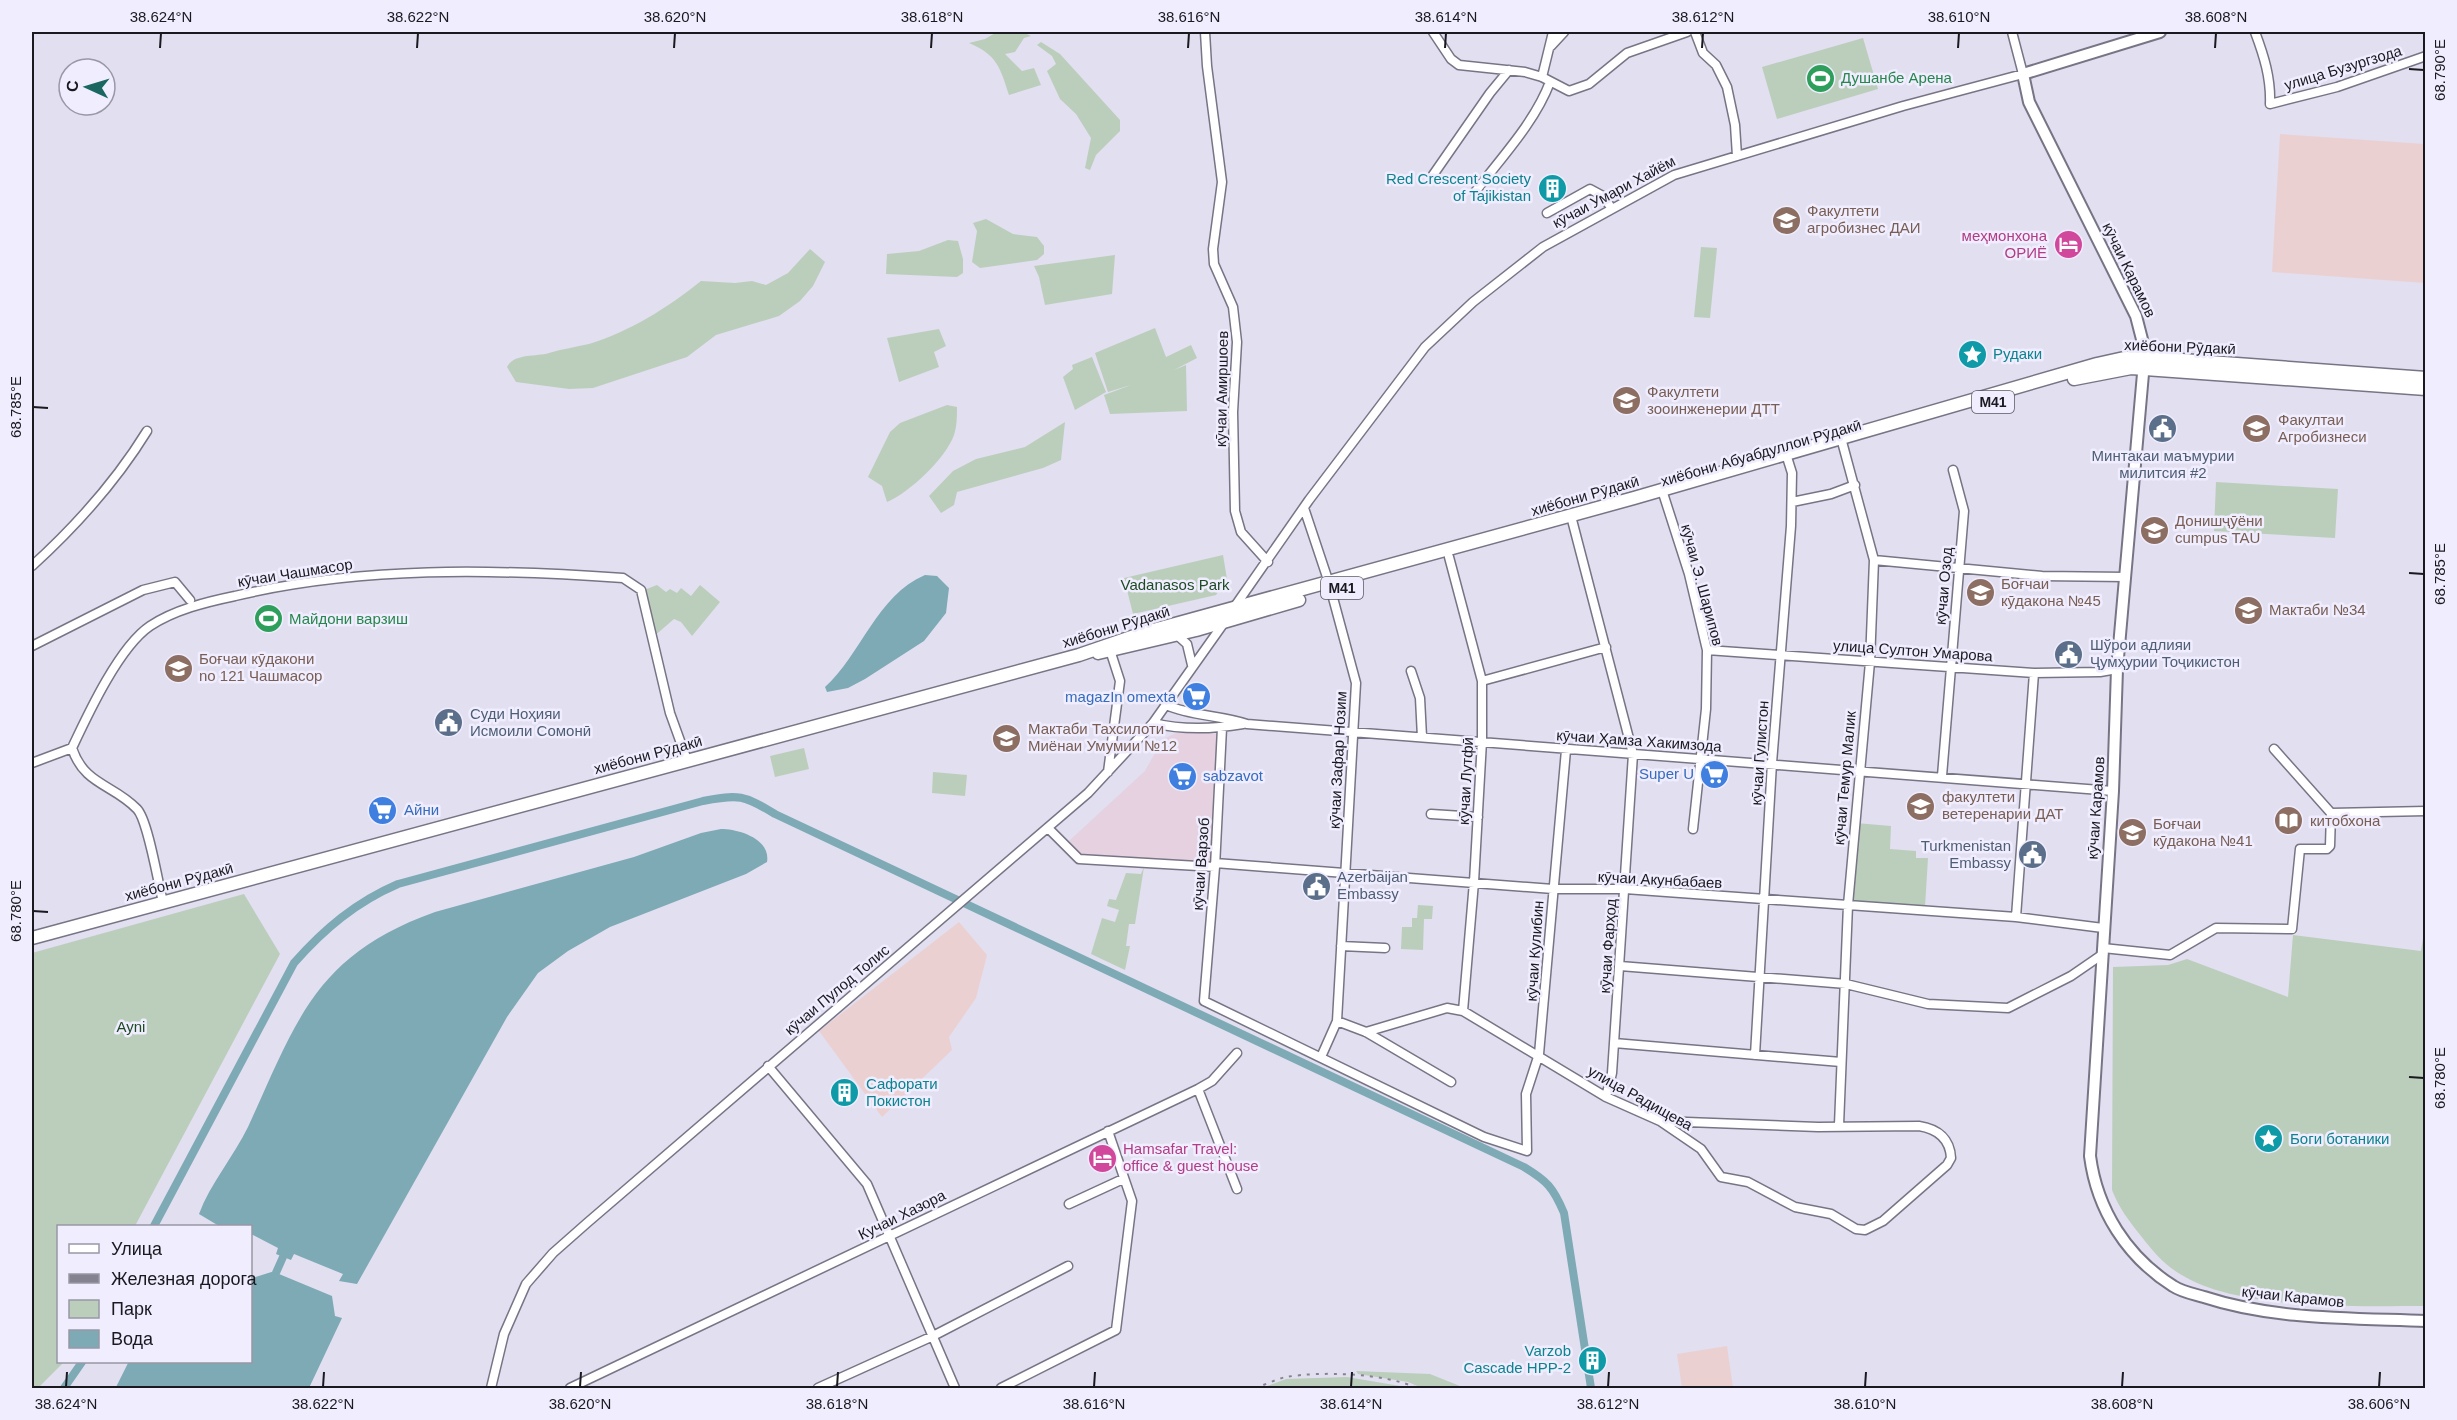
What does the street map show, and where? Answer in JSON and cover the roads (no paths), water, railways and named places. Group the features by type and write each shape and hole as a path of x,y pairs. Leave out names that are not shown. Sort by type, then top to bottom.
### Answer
{"highway":[{"name":"хиёбони Абуабдуллои Рӯдакӣ","path":"1079,655 1109,647 1177,635 1225,622 1330,587 1449,557 1663,493 2098,372 2145,363 2357,379 2426,389"},
{"path":"2357,379 2426,378"},
{"name":"хиёбони Рӯдакӣ","path":"1109,647 1233,609 1330,587 1528,532"},
{"name":"хиёбони Рӯдакӣ","path":"32,938 1079,655"}],"main road":[{"name":"кӯчаи Умари Хайём","path":"2024,74 2160,32"},
{"name":"кӯчаи Карамов","path":"2024,74 2029,102 2136,316 2144,340 2145,363 2117,669 2113,791 2090,1156 2099,1199 2117,1232 2139,1260 2175,1287 2234,1307 2325,1317 2426,1321"}],"street":[{"name":"кӯчаи Амиршоев","path":"1205,32 1207,66 1222,182 1213,249 1214,264 1233,307 1237,342 1233,412 1235,511 1242,532 1268,562"},
{"path":"1433,32 1451,59 1459,65 1509,70 1546,79 1569,91 1589,84 1627,53 1687,32"},
{"path":"1475,192 1545,94 1548,51 1553,32"},
{"path":"1548,51 1564,32"},
{"path":"1695,32 1703,54 1716,65 1727,87 1735,125 1737,156"},
{"path":"2012,32 2024,74"},
{"name":"улица Бузургзода","path":"2255,32 2266,61 2270,104 2337,87 2426,56"},
{"path":"1433,175 1490,93 1509,70"},
{"name":"кӯчаи Умари Хайём","path":"1225,622 1363,427 1432,341 1473,302 1543,247 1674,175 1913,102 2024,74"},
{"path":"1546,213 1590,189 1603,196 1612,209"},
{"path":"32,566 78,523 105,493 147,431"},
{"name":"кӯчаи Темур Малик","path":"1839,1125 1848,905 1870,662 1874,560 1842,442"},
{"name":"кӯчаи Гулистон","path":"1755,1055 1772,763 1792,502 1792,474 1787,458"},
{"name":"кӯчаи Озод","path":"1942,776 1964,511 1953,470"},
{"path":"1792,502 1831,494 1855,485"},
{"name":"кӯчаи Э. Шарипов","path":"1663,493 1689,574 1707,650 1706,709 1694,829"},
{"name":"кӯчаи Зафар Нозим","path":"1304,508 1330,587 1356,683 1336,1021"},
{"name":"кӯчаи Фарҳод","path":"1572,519 1633,754 1612,1074 1606,1096"},
{"name":"кӯчаи Лутфӣ","path":"1449,557 1482,681 1478,817 1463,1011"},
{"path":"1874,560 2043,576 2126,577"},
{"name":"кӯчаи Чашмасор","path":"72,748 92,705 140,634 150,626 189,609 260,590 342,577 488,572 623,578 634,583 641,590 670,713 687,760"},
{"path":"32,646 143,590 175,582 190,600"},
{"name":"кӯчаи Пулод Толис","path":"491,1389 513,1309 534,1272 768,1066 986,883 1108,773 1153,723 1192,665 1225,622"},
{"path":"1177,635 1187,644 1192,665"},
{"path":"1108,773 1120,681 1109,647"},
{"path":"1482,681 1606,647"},
{"name":"улица Султон Умарова","path":"1707,650 2034,673 2100,672 2117,669"},
{"path":"1411,671 1420,698 1422,737"},
{"path":"2016,917 2024,784 2034,673"},
{"name":"кӯчаи Ҳамза Хакимзода","path":"1166,705 1176,709 1224,716 1247,724 2113,791"},
{"path":"1153,723 1169,727 1222,728 1247,724"},
{"name":"кӯчаи Варзоб","path":"1222,728 1215,865 1204,1001 1320,1057"},
{"path":"32,763 72,748 76,762 88,776 139,810 151,847 163,902"},
{"path":"1620,966 1760,979 1846,984 1928,1004 2008,1008 2071,976 2103,951 2166,955 2216,928 2292,929 2300,849 2327,849 2330,846 2331,813 2274,749"},
{"name":"кӯчаи Кулибин","path":"1320,1057 1484,1137 1527,1151 1526,1094 1539,1054 1566,750"},
{"path":"2331,813 2426,811"},
{"path":"1431,814 1478,817"},
{"name":"кӯчаи Акунбабаев","path":"1048,828 1079,859 1345,873 1553,889 1625,889 2016,917 2103,928"},
{"path":"1341,946 1385,948"},
{"path":"1366,1032 1447,1008 1463,1011"},
{"name":"улица Радищева","path":"1463,1011 1539,1054 1606,1096 1660,1121 1701,1149 1721,1177 1748,1182 1795,1207 1832,1214 1856,1229 1865,1230 1883,1221 1905,1199 1947,1165 1951,1158 1944,1137 1931,1128 1839,1125"},
{"path":"1320,1057 1336,1021 1366,1032 1451,1082"},
{"path":"1614,1043 1841,1062"},
{"name":"Кучаи Хазора","path":"570,1389 1197,1089 1212,1081 1237,1053"},
{"path":"768,1066 867,1184 955,1389"},
{"path":"1197,1089 1237,1189"},
{"path":"1660,1121 1818,1127 1839,1125"},
{"path":"1001,1389 1116,1330 1132,1201 1108,1131"},
{"path":"1069,1204 1123,1179"},
{"path":"818,1389 933,1336 1068,1266"}],"water":[{"path":"925,575 937,576 949,588 946,613 924,641 848,688 827,692 825,687 838,674 870,626 894,596 908,584"},
{"path":"721,829 745,833 759,841 764,847 767,862 746,874 610,927 568,951 538,973 507,1017 357,1284 339,1281 343,1274 294,1254 291,1260 276,1254 278,1248 252,1235 252,1225 217,1225 199,1214 209,1192 248,1127 297,1023 315,996 336,971 362,949 395,929 435,912 634,857 701,833"},
{"path":"279,1274 332,1296 335,1316 342,1318 309,1388 122,1388 134,1363 252,1363 252,1285 277,1277"}],"waterway":[{"path":"155,1225 294,963 329,928 355,908 398,884 703,801 733,797 756,803 775,814 1524,1167 1538,1176 1553,1191 1564,1213 1591,1388"},
{"path":"252,1282 275,1275 283,1257"},
{"path":"64,1388 81,1363"},
{"path":"120,1388 132,1363"}],"railway":[{"path":"1255,1388 1286,1377 1317,1374 1370,1376 1417,1388"}],"place":[{"name":"Душанбе Арена","path":"1820,78"},
{"name":"Red Crescent Society of Tajikistan","path":"1552,188"},
{"name":"Факултети агробизнес ДАИ","path":"1786,220"},
{"name":"меҳмонхона ОРИЁ","path":"2068,245"},
{"name":"Рудаки","path":"1972,354"},
{"name":"Факултети зооинженерии ДТТ","path":"1626,401"},
{"name":"Минтакаи маъмурии милитсия #2","path":"2163,429"},
{"name":"Факултаи Агробизнеси","path":"2257,429"},
{"name":"Донишҷӯёни cumpus TAU","path":"2154,530"},
{"name":"Боғчаи кӯдакона №45","path":"1980,593"},
{"name":"Мактаби №34","path":"2248,610"},
{"name":"Майдони варзиш","path":"268,619"},
{"name":"Шўрои адлияи Ҷумҳурии Тоҷикистон","path":"2069,654"},
{"name":"Боғчаи кӯдакони no 121 Чашмасор","path":"178,668"},
{"name":"magazIn omexta","path":"1197,697"},
{"name":"Суди Ноҳияи Исмоили Сомонӣ","path":"449,723"},
{"name":"Мактаби Тахсилоти Миёнаи Умумии №12","path":"1007,738"},
{"name":"Super U","path":"1715,774"},
{"name":"sabzavot","path":"1182,776"},
{"name":"факултети ветеренарии ДАТ","path":"1921,806"},
{"name":"Айни","path":"383,810"},
{"name":"китобхона","path":"2289,821"},
{"name":"Боғчаи кӯдакона №41","path":"2132,833"},
{"name":"Turkmenistan Embassy","path":"2032,855"},
{"name":"Azerbaijan Embassy","path":"1316,886"},
{"name":"Сафорати Покистон","path":"845,1093"},
{"name":"Боги ботаники","path":"2269,1139"},
{"name":"Hamsafar Travel: office & guest house","path":"1102,1158"},
{"name":"Varzob Cascade HPP-2","path":"1592,1360"}],"park label":[{"name":"Vadanasos Park","path":"1175,585"},
{"name":"Ayni","path":"131,1027"}]}
